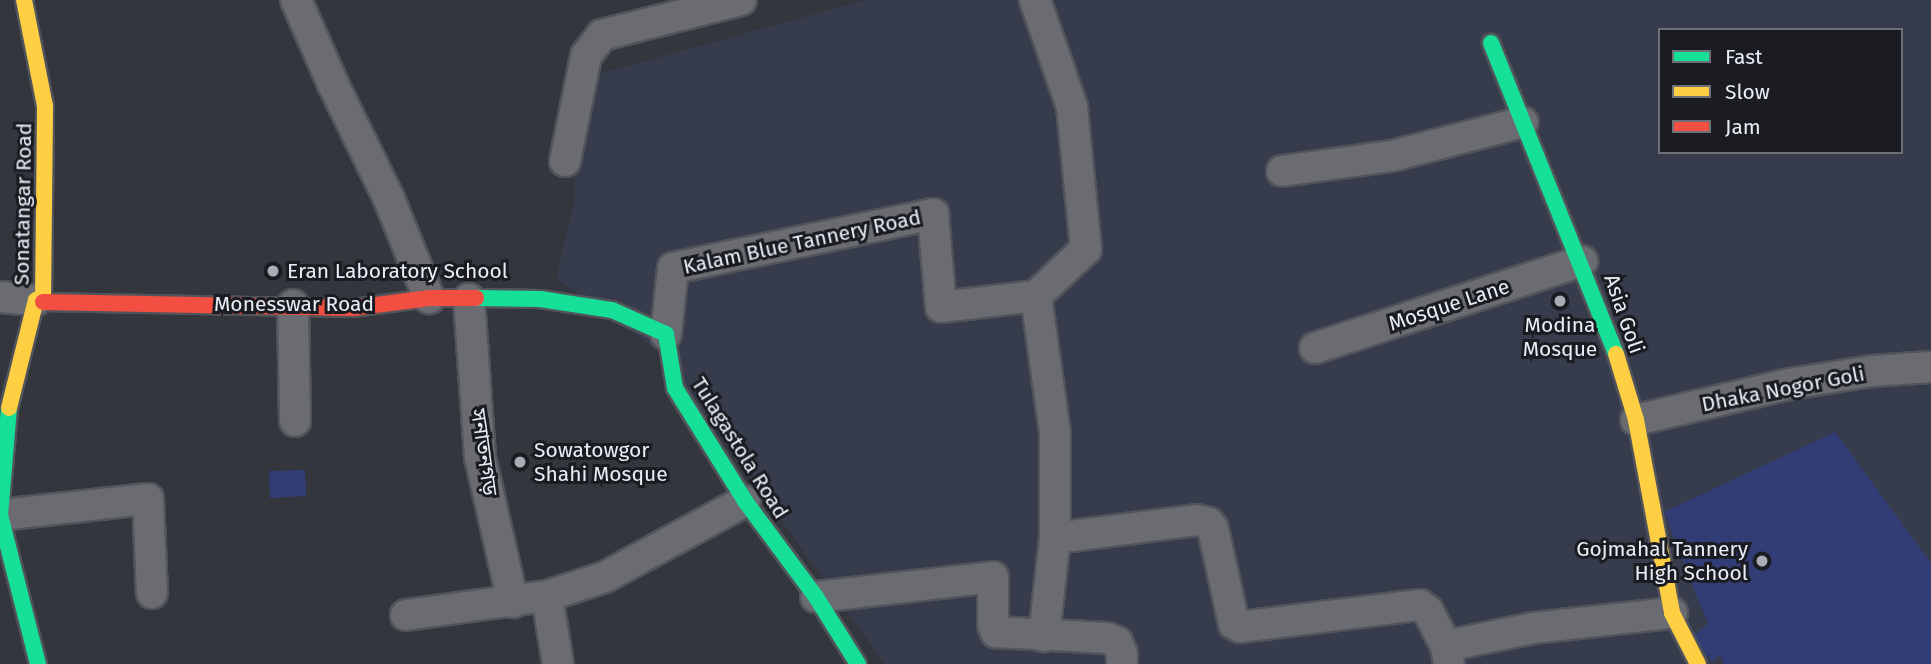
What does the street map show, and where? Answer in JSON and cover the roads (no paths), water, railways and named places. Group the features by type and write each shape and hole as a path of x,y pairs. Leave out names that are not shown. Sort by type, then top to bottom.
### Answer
{"street":[{"name":"Sonatangar Road","path":"23,0 45,106 39,301 9,408 0,515 38,664"},
{"path":"296,0 389,199 429,298 540,299 612,310 666,334"},
{"path":"565,161 586,56 602,35 741,0"},
{"path":"1035,0 1072,107 1086,249 1035,296 1055,433 1055,538 1044,636"},
{"name":"Asia Goli","path":"1491,43 1583,261 1610,336 1636,420 1672,613 1698,664"},
{"path":"1282,171 1392,156 1523,122"},
{"name":"Kalam Blue Tannery Road","path":"666,334 673,268 933,214 941,307 1035,296"},
{"name":"Mosque Lane","path":"1315,348 1583,261"},
{"path":"0,297 39,301"},
{"name":"Monesswar Road","path":"39,301 353,308 429,298"},
{"name":"সনাতনগড়","path":"469,299 480,457 513,602"},
{"path":"293,305 295,421"},
{"name":"Tulagastola Road","path":"666,334 675,388 745,500 816,597 858,664"},
{"name":"Dhaka Nogor Goli","path":"1636,420 1790,384 1931,367"},
{"path":"0,515 148,499 152,593"},
{"path":"406,615 547,596 605,577 745,500"},
{"path":"1055,538 1197,520 1209,523 1213,529 1234,624 1240,627 1420,605 1428,611 1448,655 1533,628 1672,613"},
{"path":"816,597 993,577 993,625 996,632 1107,638 1116,642 1122,654 1122,664"},
{"path":"547,596 558,664"}],"place":[{"name":"Eran Laboratory School","path":"273,271"},
{"name":"Modina Mosque","path":"1560,301"},
{"name":"Sowatowgor Shahi Mosque","path":"520,462"},
{"name":"Gojmahal Tannery High School","path":"1762,561"}]}
